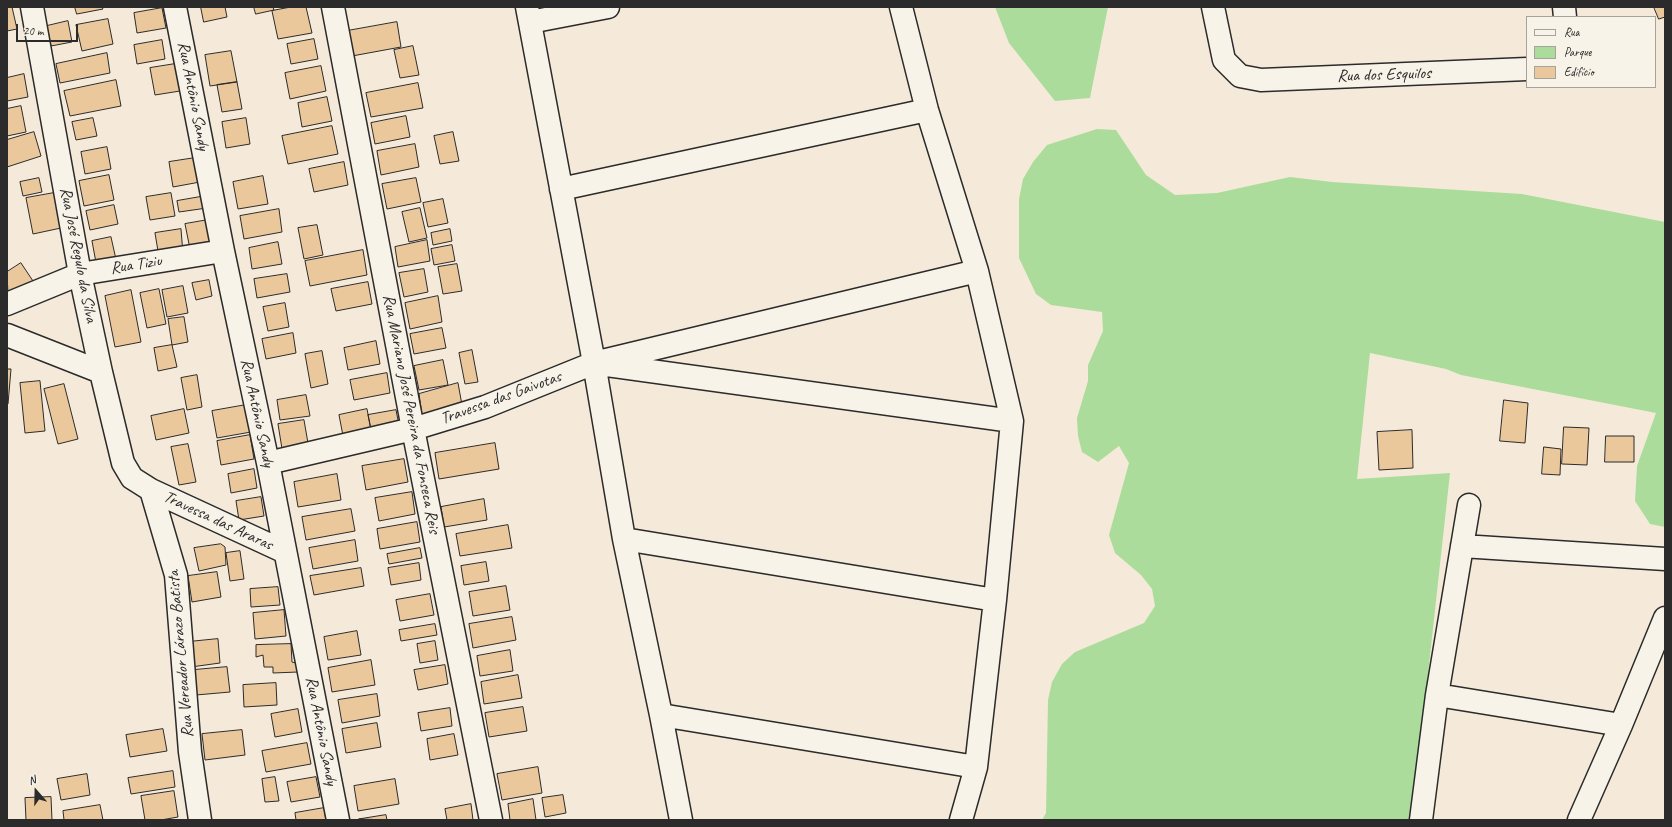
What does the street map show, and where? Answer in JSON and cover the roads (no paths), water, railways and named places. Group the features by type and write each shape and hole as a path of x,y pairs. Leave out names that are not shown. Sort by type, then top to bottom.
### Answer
{"street":[{"name":"Rua José Regulo da Silva","path":"32,7 80,274 101,372 123,463 132,478 151,490"},
{"name":"Rua Antônio Sandy","path":"175,7 223,251 268,463 338,820"},
{"name":"Rua Mariano José Pereira da Fonseca Reis","path":"333,7 413,429 491,820"},
{"path":"608,7 528,14 594,363 624,539 662,715 682,820"},
{"path":"901,7 927,110 977,271 1012,421 995,600 976,767 961,820"},
{"name":"Rua dos Esquilos","path":"1213,7 1224,60 1240,76 1261,80 1526,69"},
{"path":"561,188 927,110"},
{"name":"Rua Tiziu","path":"7,304 80,274 223,251"},
{"name":"Travessa das Gaivotas","path":"268,463 413,429 486,407 594,363 977,271"},
{"path":"7,335 101,372"},
{"path":"594,363 1012,421"},
{"name":"Travessa das Araras","path":"151,490 285,552"},
{"name":"Rua Vereador Lárazo Batista","path":"151,490 176,575 190,752 200,820"},
{"path":"1421,820 1437,695 1469,505"},
{"path":"624,539 995,600"},
{"path":"1462,546 1665,559"},
{"path":"1579,820 1621,725 1665,618"},
{"path":"1437,695 1621,725"},
{"path":"662,715 976,767"}]}
